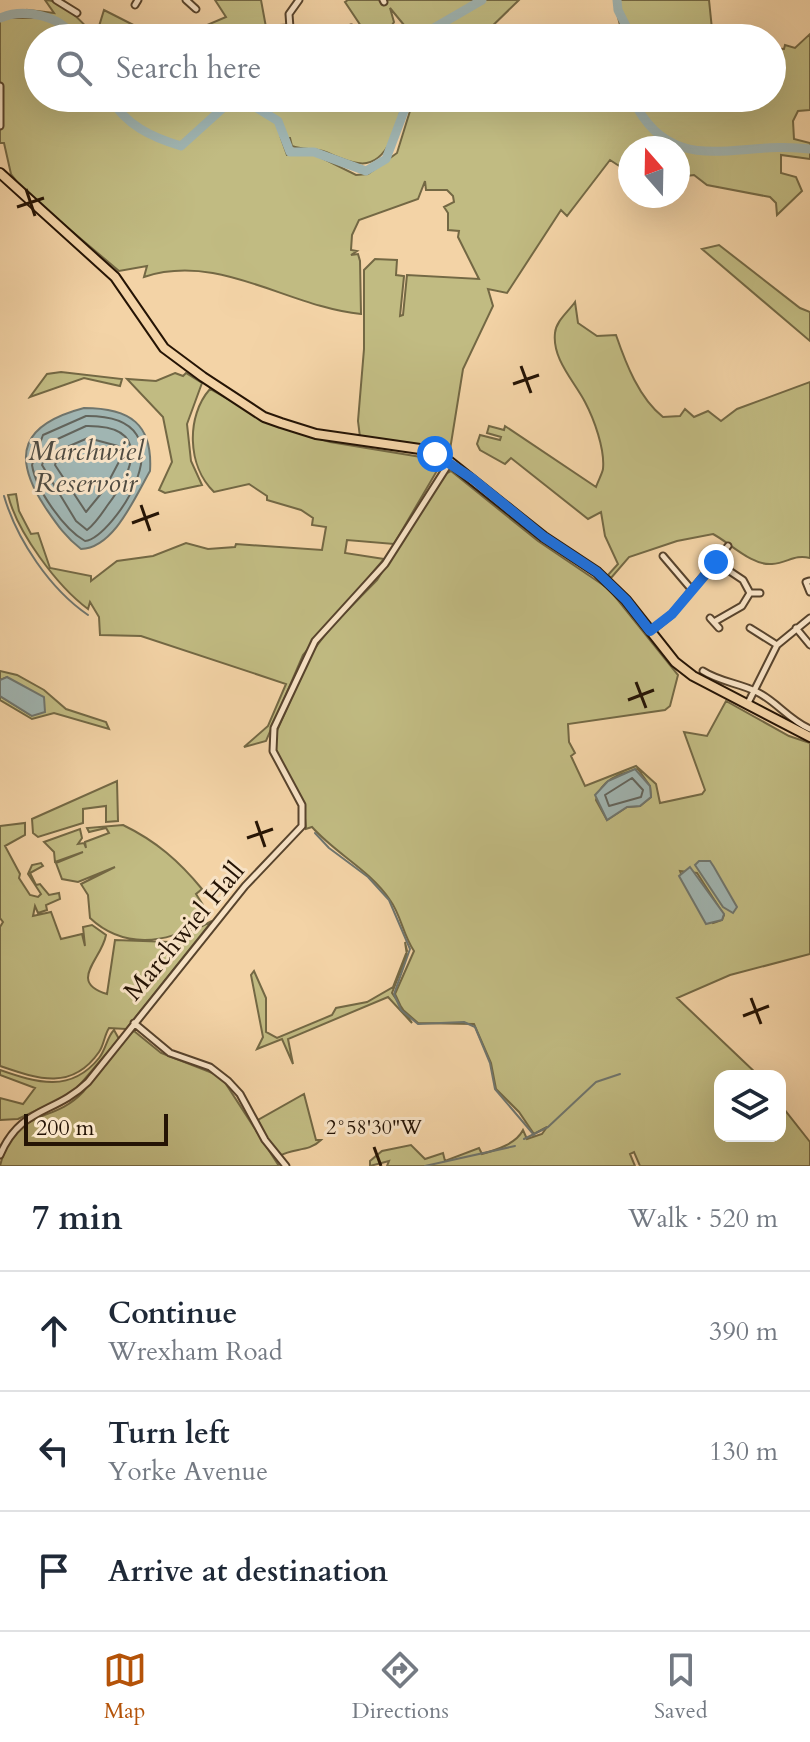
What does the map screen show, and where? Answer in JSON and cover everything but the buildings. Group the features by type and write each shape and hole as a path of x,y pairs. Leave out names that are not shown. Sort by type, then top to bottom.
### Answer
{"main road":[{"path":"0,173 115,277 164,348 264,417 316,434 420,449 450,462 544,537 597,572 626,600 675,662 693,676 810,737"}],"street":[{"path":"56,0 77,13"},
{"path":"290,24 289,14 299,0"},
{"path":"185,2 196,9"},
{"path":"0,86 0,126"},
{"name":"Marchwiel Hall","path":"0,1155 18,1124 29,1115 72,1098 88,1082 245,886 302,826 302,805 273,751 274,728 315,641 385,564 450,462"},
{"path":"650,631 692,590 728,546"},
{"path":"663,556 675,565 692,590"},
{"path":"716,562 743,580 750,593"},
{"path":"806,582 810,592"},
{"path":"750,593 760,593"},
{"path":"719,628 712,620 742,606 750,593"},
{"path":"747,705 777,645 810,618"},
{"path":"754,628 777,645"},
{"path":"796,628 810,645"},
{"path":"703,671 755,690 790,719 810,729"},
{"path":"134,1023 170,1053 223,1076 240,1094 268,1145 286,1166"}],"shaded area":[{"path":"45,0 52,1 66,8 83,24 24,24 24,112 400,112 391,141 377,158 368,163 292,146 290,138 281,138 287,155 314,154 356,175 368,174 397,153 410,112 786,112 786,45 795,48 810,34 810,110 798,111 793,121 794,139 810,143 810,159 781,155 781,173 796,177 802,191 777,215 776,203 770,197 707,185 690,176 690,136 618,136 618,165 610,160 567,216 561,210 507,293 488,289 493,306 463,369 449,456 410,443 360,437 358,421 364,349 364,270 375,259 397,260 396,275 404,276 400,316 403,315 407,275 479,279 458,237 459,231 448,230 448,213 444,207 454,202 453,196 447,190 426,190 425,181 418,199 359,220 352,235 351,250 357,251 351,255 358,254 360,261 361,314 199,271 172,271 144,277 147,266 119,271 24,191 11,174 4,143 0,143 0,18 37,18 29,10 54,13"},
{"path":"215,0 261,0 265,24 209,24 226,17"},
{"path":"379,0 382,4 385,0 519,0 494,24 403,24 390,8 393,24 360,24 345,2"},
{"path":"614,0 709,0 711,24 620,24"},
{"path":"104,10 132,24 100,24"},
{"path":"719,245 800,308 810,312 810,341 702,249"},
{"path":"575,302 578,323 597,336 616,335 640,390 663,417 680,416 685,409 694,417 708,411 721,421 737,409 810,382 810,558 764,564 749,558 713,534 677,541 629,557 611,578 608,575 618,564 605,536 601,512 588,519 511,458 505,464 480,450 477,444 480,435 500,440 501,437 487,433 489,426 504,430 505,426 596,487 603,469 598,434 585,402 560,361 555,343 558,324"},
{"path":"61,372 122,379 120,386 84,378 30,397 47,374"},
{"path":"175,373 183,376 186,373 202,383 187,424 191,461 202,485 165,493 159,490 172,462 163,417 127,379 156,381"},
{"path":"210,389 274,425 330,442 427,458 438,469 394,544 347,540 345,553 384,559 303,655 266,741 244,747 268,726 286,684 141,636 100,635 99,617 90,602 88,609 51,573 20,525 8,495 16,494 19,511 31,534 38,533 50,568 91,576 91,581 117,561 153,556 186,543 208,549 235,547 236,544 322,550 326,527 312,525 313,518 301,510 267,500 267,496 249,484 214,492 205,481 193,441 197,413"},
{"path":"451,471 538,541 609,589 678,675 670,706 665,710 568,724 569,742 575,753 571,756 585,786 636,766 656,784 660,803 702,794 705,790 684,732 707,736 726,701 789,736 810,743 810,954 730,975 677,998 753,1070 714,1070 714,1142 786,1142 786,1112 810,1142 810,1166 640,1166 634,1152 630,1154 635,1166 387,1166 389,1161 370,1166 370,1161 382,1151 411,1145 425,1159 443,1153 445,1161 479,1148 482,1154 511,1143 523,1130 527,1139 542,1134 547,1127 534,1134 519,1112 496,1089 491,1063 474,1024 418,1023 402,1009 395,994 414,951 397,912 373,880 312,827 306,829 304,807 276,750 275,735 312,652 332,626 377,580 445,474","holes":["638,769 650,786 651,797 640,806 627,807 607,820 596,800 606,782","680,871 697,873 724,915 722,920 713,923 686,887"]},
{"path":"0,671 17,675 44,690 66,709 106,722 109,729 54,713 32,719 0,700 0,696 32,716 7,677 0,680"},
{"path":"117,781 118,821 106,822 106,806 83,809 83,823 38,837 33,833 32,819"},
{"path":"25,823 25,835 5,846 20,874 19,878 30,895 38,897 41,894 28,874 32,865 41,863 43,866 30,873 36,885 40,884 49,895 59,893 60,899 46,905 47,910 38,913 35,906 33,916 51,912 61,939 82,934 85,946 83,927 92,925 106,935 88,976 89,983 95,989 107,994 115,940 171,942 212,921 126,1029 109,1028 101,1049 89,1064 66,1077 41,1078 0,1066 0,927 3,922 0,918 0,826"},
{"path":"123,825 166,852 202,889 196,894 203,905 199,908 202,922 174,935 145,940 116,935 90,918 88,895 81,884 115,867 78,882 62,879 56,863 83,852 55,862 54,852 44,842 80,829 82,838 78,844 84,843 86,848 85,842 109,833 106,828 89,832 87,828"},
{"path":"407,952 392,993 412,1023 388,997 288,1039 293,1064 282,1039 257,1049 263,1037 251,975 254,971 266,998 266,1032 277,1038 332,1015 336,1008 367,1002 393,987"},
{"path":"114,1030 119,1039 72,1094 18,1119 0,1120 0,1098 23,1104 35,1088 0,1075 0,1070 27,1079 65,1081 88,1069 99,1058"},
{"path":"134,1031 161,1053 215,1074 224,1081 279,1166 0,1166 15,1133 83,1092 120,1042"},
{"path":"304,1094 316,1140 321,1140 311,1147 280,1156 268,1143 258,1120"}],"water":[{"name":"Marchwiel Reservoir","path":"84,408 114,411 135,422 143,430 147,441 150,471 113,531 104,540 81,549 65,535 45,507 34,488 26,457 28,444 36,432 63,415"},
{"path":"7,677 44,697 45,712 32,716 0,696 0,680"},
{"path":"635,769 650,786 651,797 640,806 627,807 607,820 595,795 608,781"},
{"path":"699,861 710,861 714,867 737,907 733,913 723,907 695,865"},
{"path":"690,867 724,914 722,920 706,924 679,876"}],"waterway":[{"path":"441,24 482,0"},
{"path":"617,0 625,24"},
{"path":"0,18 30,14 60,24"},
{"path":"120,112 140,129 181,146 219,112"},
{"path":"264,112 278,121 290,152 314,152 366,171 386,159 404,112"},
{"path":"641,112 648,124 667,140 687,148 709,151 783,147 810,149"},
{"path":"4,496 17,530 48,578 88,615"},
{"path":"315,833 329,848 368,877 389,900 410,949 394,994 401,1010 418,1024 464,1022 475,1027 490,1063 495,1089 534,1135"},
{"path":"524,1139 548,1127 596,1082 620,1074"},
{"path":"425,1166 515,1146"}],"route":[{"path":"435,454 473,479 544,537 597,572 626,600 650,631 672,614 716,562"}]}
